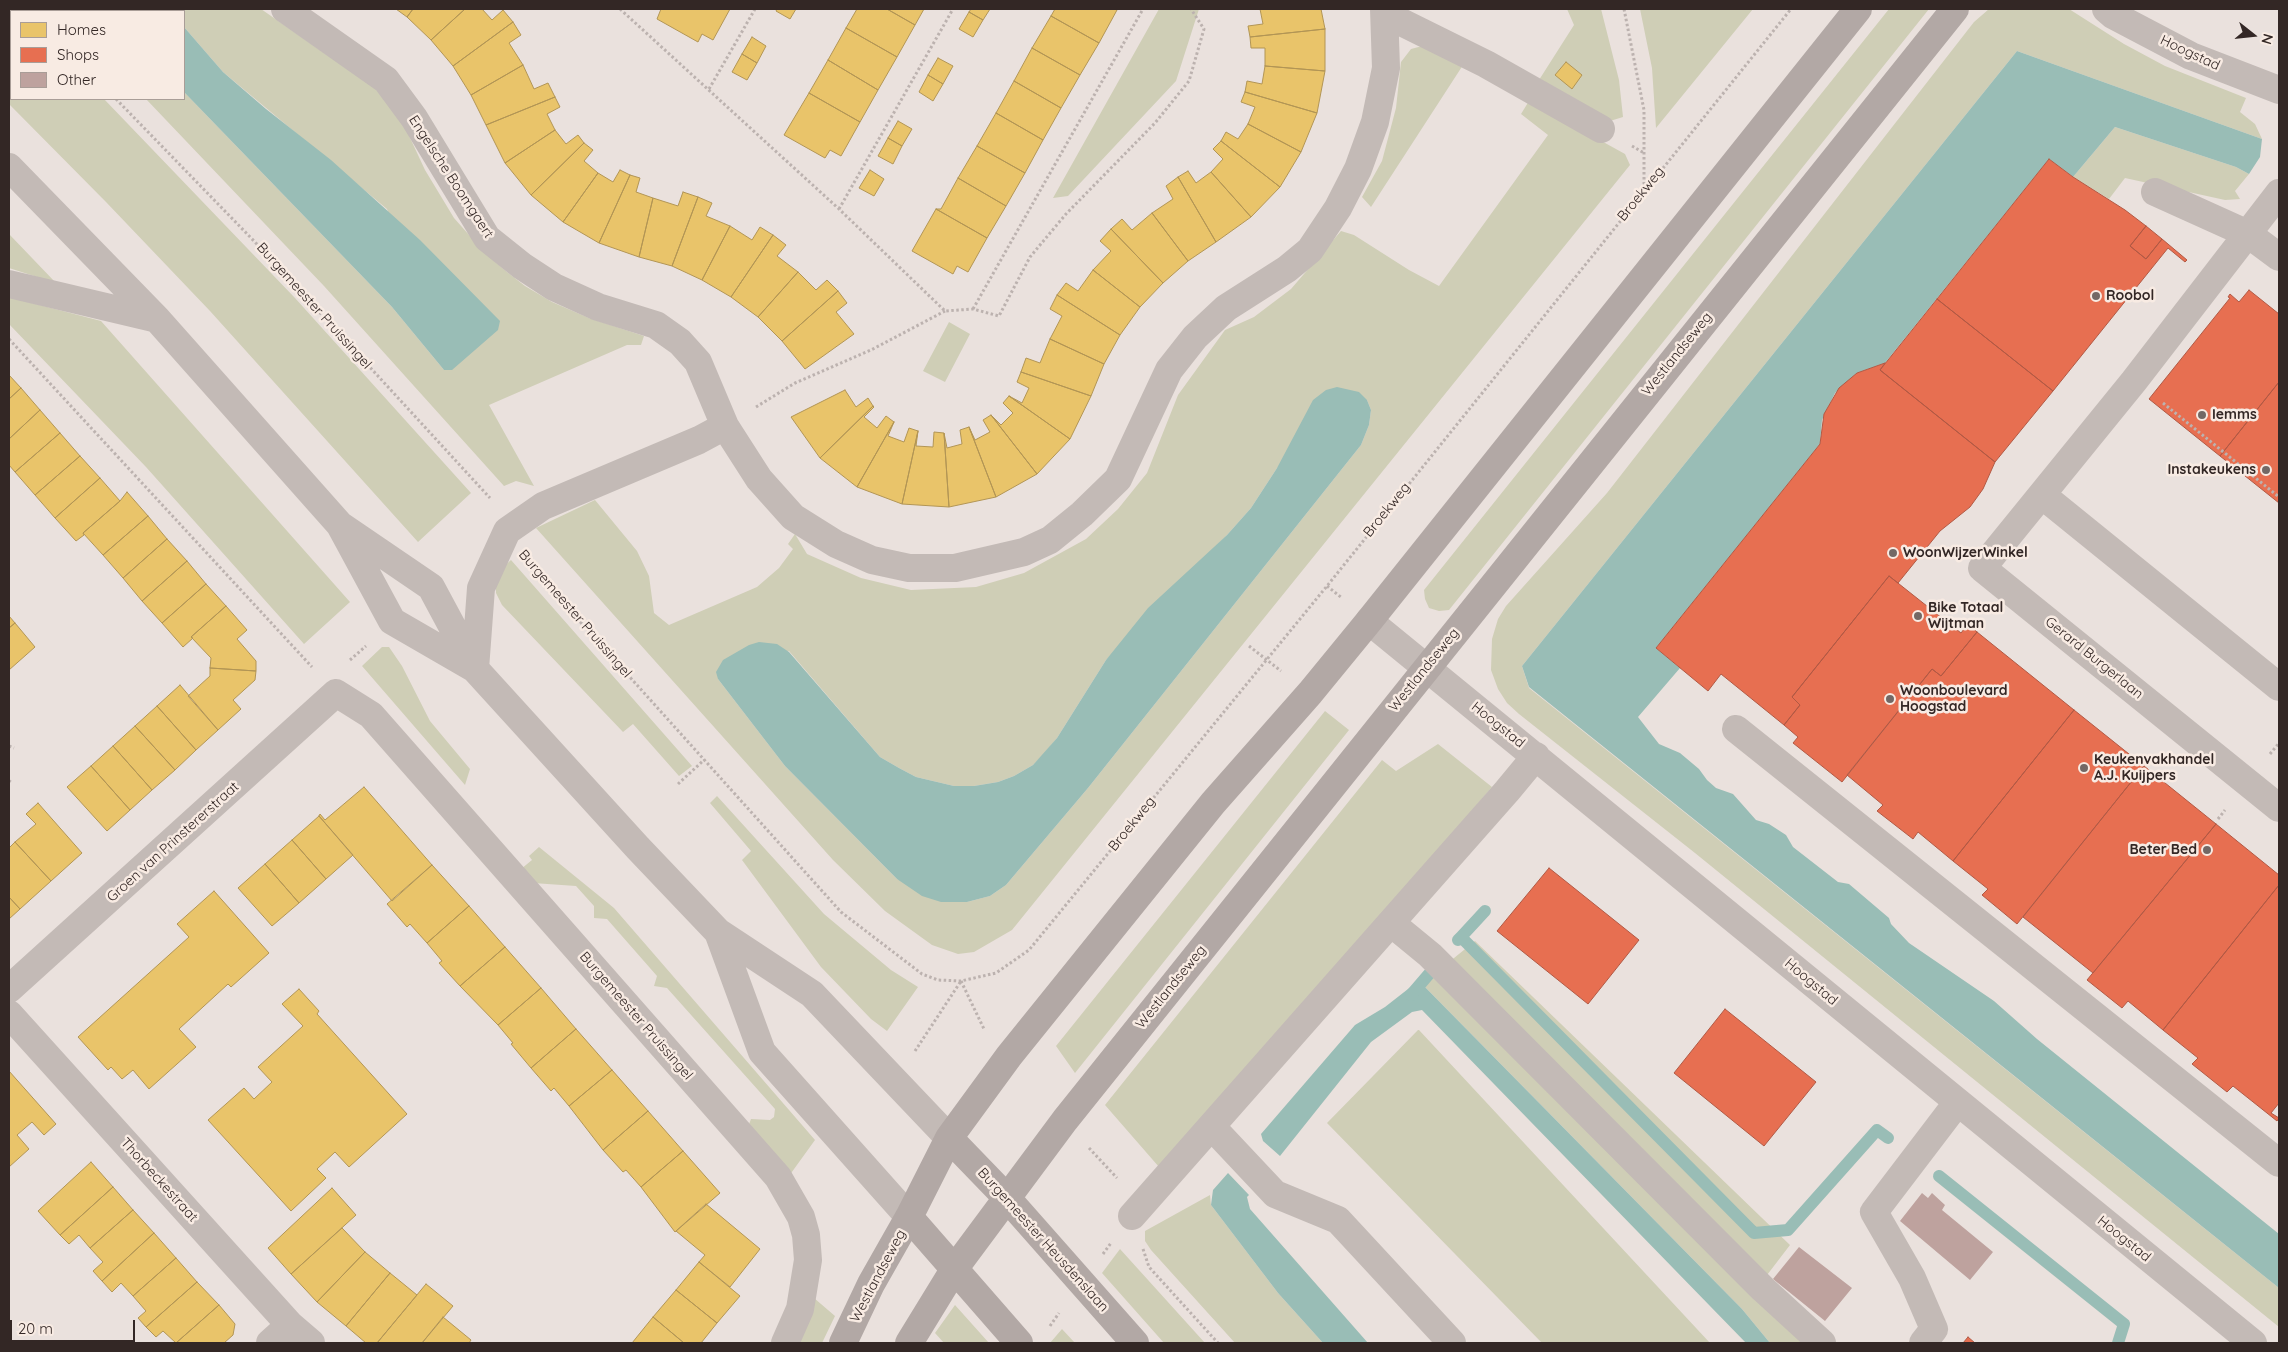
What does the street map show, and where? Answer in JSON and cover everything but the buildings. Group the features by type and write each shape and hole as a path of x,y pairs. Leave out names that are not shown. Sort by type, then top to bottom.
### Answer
{"main road":[{"name":"Westlandseweg","path":"843,1343 871,1284 909,1217 949,1138 1038,1017 1213,803 1310,693 1369,621 1858,9"},
{"name":"Westlandseweg","path":"909,1343 955,1268 1065,1120 1955,9"},
{"name":"Burgemeester Heusdenslaan","path":"949,1138 1006,1197 1135,1343"},
{"path":"909,1217 1020,1343"}],"street":[{"name":"Engelsche Boomgaert","path":"285,9 386,80 414,118 487,238 522,266 554,287 598,307 656,325 680,342 698,362 725,426 759,479 793,518 836,544 872,560 909,568 955,568 1024,552 1050,540 1118,479 1169,370 1195,338 1226,308 1287,269 1310,250 1338,208 1358,169 1375,122 1386,68 1384,11"},
{"name":"Hoogstad","path":"2106,9 2113,15 2191,56 2279,90"},
{"path":"1384,11 1486,64 1600,129"},
{"path":"9,167 157,318 340,525 392,621 475,669"},
{"path":"2155,192 2248,234 2279,257"},
{"name":"Gerard Burgerlaan","path":"2279,193 2134,381 1982,568 2279,808"},
{"path":"9,284 157,318"},
{"path":"475,669 481,588 507,530 543,506 699,440 725,426"},
{"path":"2042,494 2279,687"},
{"path":"340,525 430,587 475,669 718,932 812,994 949,1138"},
{"name":"Hoogstad","path":"1369,621 1427,666 1957,1103 2253,1343"},
{"name":"Groen van Prinstererstraat","path":"9,989 336,693"},
{"name":"Burgemeester Pruissingel","path":"336,693 371,715 778,1177 801,1217 806,1235 808,1260 805,1289 793,1329 785,1343"},
{"path":"1736,729 2279,1164"},
{"path":"1132,1216 1391,924 1536,756"},
{"path":"1391,924 1430,955 1763,1289 1822,1343"},
{"path":"718,932 762,1052 909,1217"},
{"name":"Thorbeckestraat","path":"9,1014 290,1325 311,1343"},
{"path":"1923,1343 1934,1329 1912,1278 1874,1212 1957,1103"},
{"path":"1212,1127 1275,1194 1338,1220 1452,1343"},
{"path":"270,1343 290,1325"}],"path":[{"path":"620,9 839,209 945,311"},
{"path":"709,89 755,9"},
{"path":"839,209 953,9"},
{"path":"973,309 1143,9"},
{"path":"725,426 795,383 871,350 945,311 973,309 999,316 1030,257 1066,214 1155,123 1189,80 1204,29 1192,9"},
{"path":"1624,9 1644,110 1644,190"},
{"name":"Broekweg","path":"961,981 996,973 1029,950 1266,660 1790,9"},
{"name":"Burgemeester Pruissingel","path":"117,100 254,241 496,504 507,530 524,559 842,912 922,974 938,980 961,981"},
{"path":"9,339 313,669"},
{"path":"2134,381 2279,497"},
{"path":"1249,646 1286,675"},
{"path":"9,746 14,748"},
{"path":"678,784 704,760"},
{"path":"1132,1216 1149,1267 1218,1343"}],"green space":[{"path":"9,9 12,10 10,10 10,100 105,100 295,298 471,493 418,542 210,311 9,104"},
{"path":"56,9 102,10 58,10"},
{"path":"261,9 376,89 405,127 425,170 454,218 485,253 507,272 525,286 552,302 589,318 644,336 641,345 627,345 489,405 534,486 516,481 504,486 324,286 147,100 185,100 185,93 392,307 444,370 387,209 223,72 185,28 185,10 171,10"},
{"path":"1159,9 1199,9 1176,81 1068,196 1053,198"},
{"path":"1567,9 1601,9 1619,80 1623,117 1610,121 1539,80 1574,25"},
{"path":"1640,9 1753,9 1656,128 1652,68"},
{"path":"1889,9 1929,9 1449,610 1439,611 1429,608 1424,590"},
{"path":"1989,9 2069,9 2124,44 2165,66 2246,98 2240,112 2255,124 2262,139 2017,51 1522,666 1529,688 2279,1288 2279,1327 1695,853 1519,714 1507,703 1498,689 1491,670 1492,639 1498,619 1506,606 1607,493 1974,22"},
{"path":"1430,44 1465,62 1371,207 1362,197 1382,161 1396,108 1401,62 1411,49"},
{"path":"1529,101 1625,154 1630,165 1012,930 974,952 958,954 932,945 885,911 833,860 536,528 595,500 637,551 649,576 654,613 669,625 757,587 779,568 793,549 788,544 795,534 807,554 861,578 911,590 976,587 1024,573 1086,539 1118,509 1147,473 1178,395 1225,330 1254,317 1291,289 1341,231 1354,235 1409,270 1439,286 1548,135 1521,114","holes":["1367,400 1371,410 1369,425 1361,445 1088,788 1006,885 990,896 967,902 897,879 785,766 718,679 789,651 880,757 899,768 916,777 954,786 974,786 998,782 1014,776 1033,765 1045,753 1057,738 1106,660 1227,535 1251,508 1277,468"]},
{"path":"2115,127 2236,167 2249,174 2235,191 2240,199 2225,200 2125,178 2109,199 2073,177"},
{"path":"9,234 56,283 9,268"},
{"path":"9,297 101,321 350,602 304,644 146,467 9,324"},
{"path":"949,322 970,334 945,382 923,371"},
{"path":"511,560 692,766 679,776 633,724 623,732 502,605 496,593 496,579 502,568"},
{"path":"382,647 389,647 402,666 430,721 470,769 465,785 362,666"},
{"path":"1325,711 1349,730 1075,1073 1056,1046"},
{"path":"1438,744 1492,787 1372,929 1159,1167 1105,1105 1382,760 1396,771"},
{"path":"717,796 824,914 891,970 918,987 887,1031 871,1019 821,967 742,860 751,851 710,803"},
{"path":"539,847 614,908 815,1140 789,1176 748,1127 751,1119 770,1120 774,1117 775,1109 667,988 654,986 657,976 607,919 594,918 594,906 576,886 533,883 521,869 532,860 529,856"},
{"path":"1475,941 1790,1245 1764,1279 1837,1343 1770,1343 1742,1309 1422,984"},
{"path":"1418,1030 1710,1343 1542,1343 1327,1123"},
{"path":"1210,1195 1211,1205 1278,1293 1323,1343 1235,1343 1151,1250 1145,1241 1145,1231"},
{"path":"1120,1249 1205,1343 1164,1343 1102,1273"},
{"path":"814,1298 835,1316 822,1343 798,1343"},
{"path":"955,1305 989,1343 944,1343 935,1333"},
{"path":"1062,1329 1075,1343 1050,1343"}],"water":[{"path":"101,9 171,10 102,10"},
{"path":"185,28 223,72 266,109 331,160 420,240 500,321 498,330 452,370 444,370 392,307 185,93"},
{"path":"2017,51 2262,139 2260,157 2249,174 2236,167 2115,127 2073,177 2049,159 1885,363 1857,373 1835,393 1822,420 1820,444 1656,648 1680,668 1638,717 1659,744 1680,753 1699,769 1716,788 1733,794 1756,820 1769,824 1786,835 1793,847 1838,882 1849,884 1889,918 1891,924 1909,943 1994,1001 2037,1039 2279,1234 2279,1288 1529,687 1522,666"},
{"path":"1337,387 1359,392 1367,400 1371,410 1369,425 1361,445 1088,788 1006,885 990,896 967,902 941,902 922,896 897,879 785,766 718,679 716,672 723,660 749,645 759,642 777,644 789,652 880,757 899,768 916,777 954,786 974,786 998,782 1014,776 1033,765 1057,738 1106,660 1148,608 1227,535 1251,508 1277,468 1313,400 1326,390"},
{"path":"1417,982 1422,984 1742,1309 1770,1343 1746,1343 1422,1010 1412,1012 1371,1042 1280,1156 1263,1141 1261,1134 1355,1025 1385,1007"},
{"path":"1228,1173 1249,1195 1247,1197 1250,1209 1368,1343 1323,1343 1278,1293 1211,1205 1213,1190"}],"waterway":[{"path":"1461,937 1485,911"},
{"path":"1458,940 1461,937 1754,1233 1788,1230 1877,1130 1888,1138"},
{"path":"1411,995 1429,974"},
{"path":"1939,1176 2124,1324 2118,1343"}],"place":[{"name":"Roobol","path":"2096,296"},
{"name":"Iemms","path":"2202,415"},
{"name":"Instakeukens","path":"2266,470"},
{"name":"WoonWijzerWinkel","path":"1893,553"},
{"name":"Bike Totaal Wijtman","path":"1918,616"},
{"name":"Woonboulevard Hoogstad","path":"1890,699"},
{"name":"Keukenvakhandel A.J. Kuijpers","path":"2084,768"},
{"name":"Beter Bed","path":"2207,850"}]}
